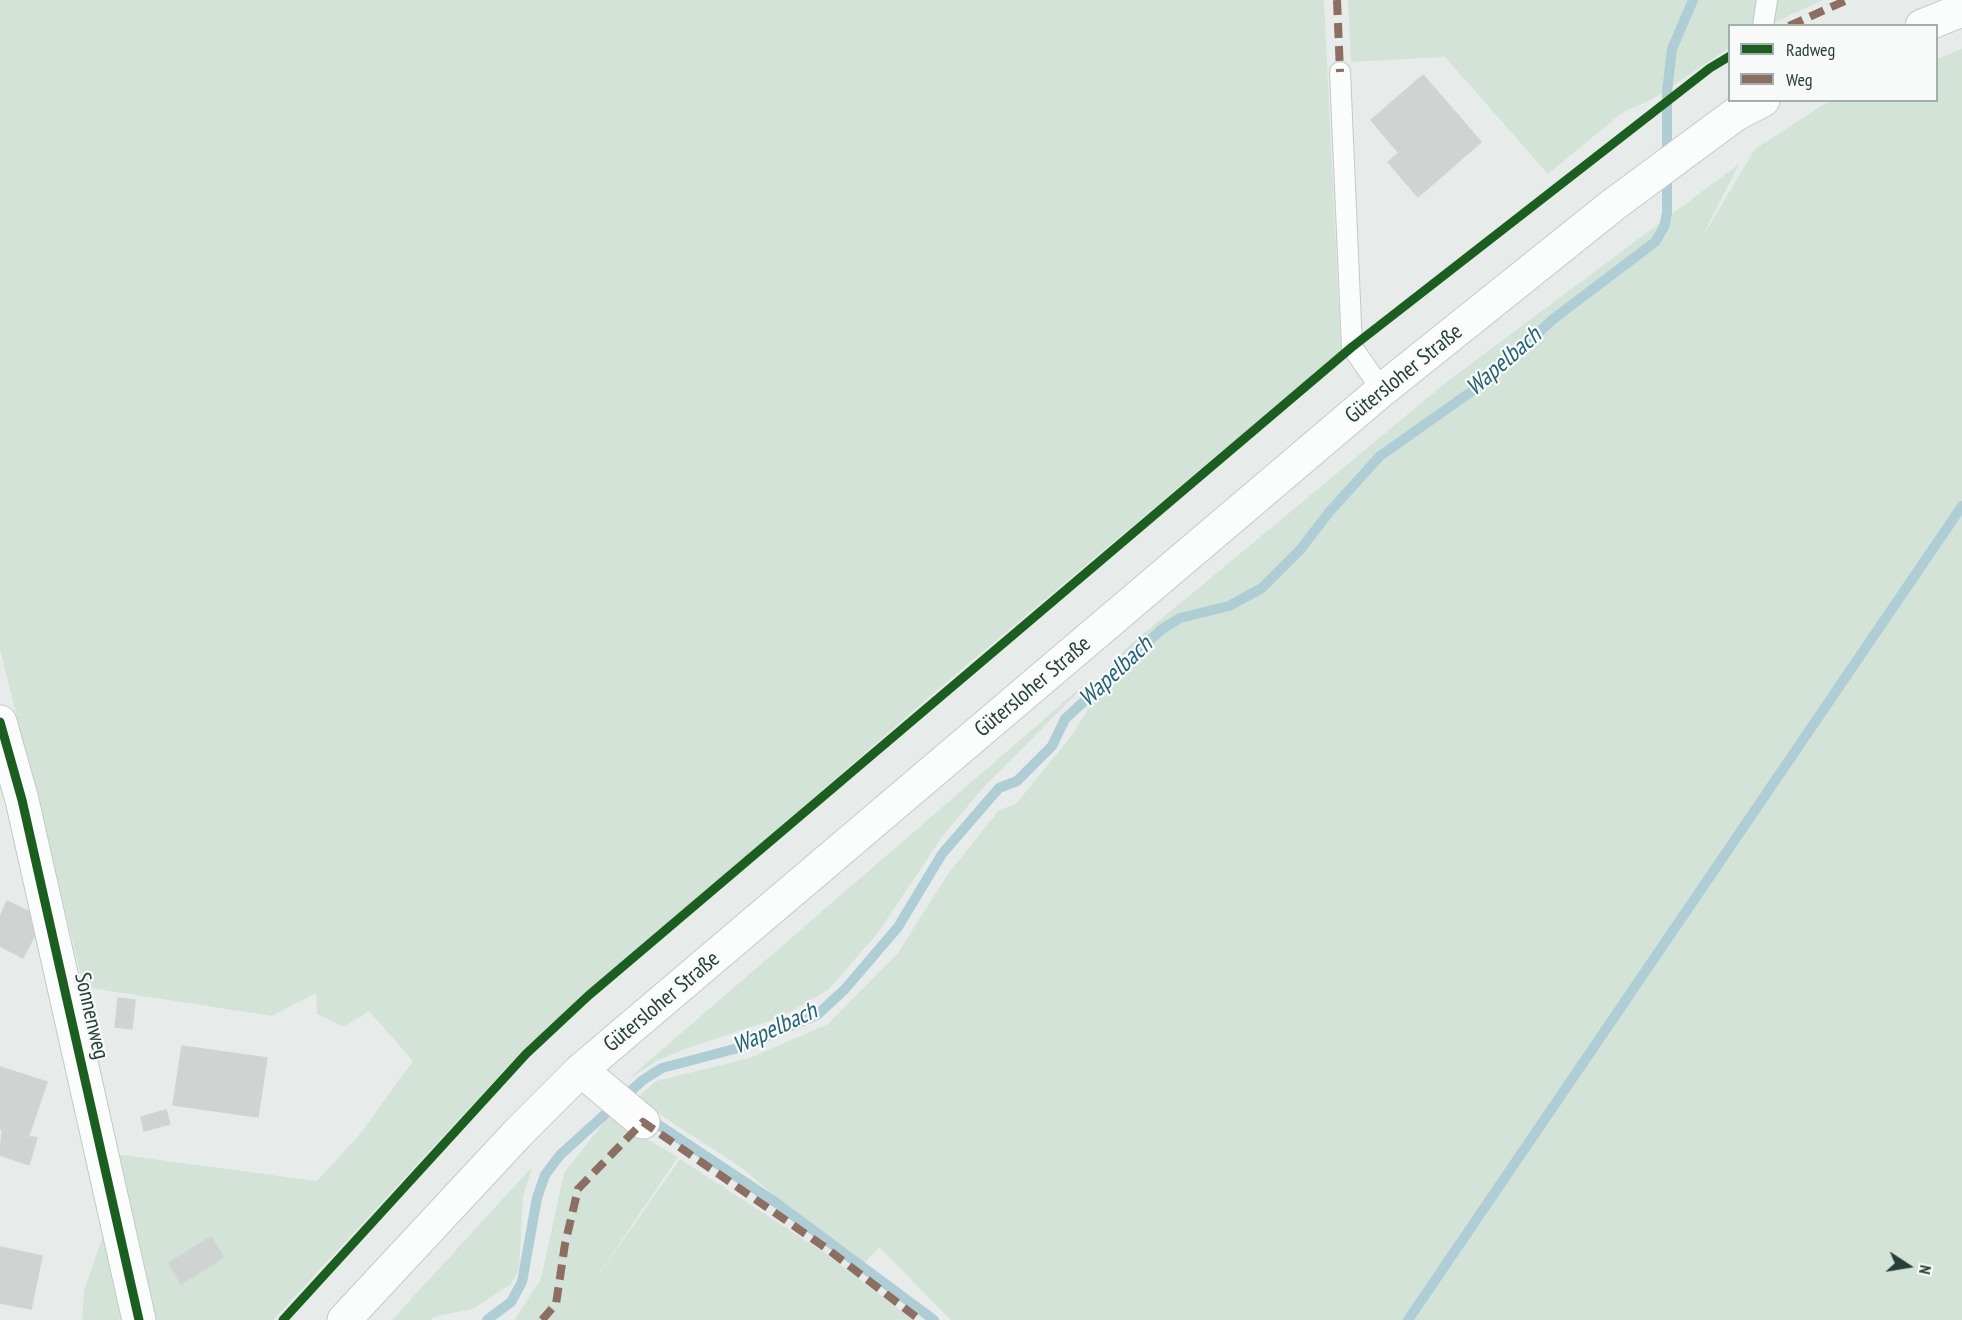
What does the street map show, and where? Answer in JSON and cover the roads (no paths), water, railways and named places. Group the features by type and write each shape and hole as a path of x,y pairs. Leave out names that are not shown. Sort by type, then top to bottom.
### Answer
{"main road":[{"path":"1927,24 1962,10"},
{"name":"Gütersloher Straße","path":"344,1320 518,1133 581,1070 1382,390 1613,205 1749,107"},
{"name":"Sonnenweg","path":"0,722 22,800 139,1320"},
{"path":"581,1070 643,1122"}],"lane":[{"path":"1763,24 1767,0"},
{"path":"1340,72 1352,347 1382,390"}],"waterway":[{"name":"Wapelbach","path":"487,1320 511,1302 522,1282 537,1198 545,1175 560,1155 643,1080 662,1068 742,1047 817,1015 845,989 898,927 942,854 999,788 1017,781 1052,746 1065,719 1162,629 1180,618 1229,606 1262,588 1300,550 1330,511 1380,456 1485,382 1552,320 1655,242 1664,227 1667,213 1667,92 1672,49 1693,0"},
{"path":"1408,1320 1962,506"},
{"path":"648,1118 775,1202 934,1320"}]}
